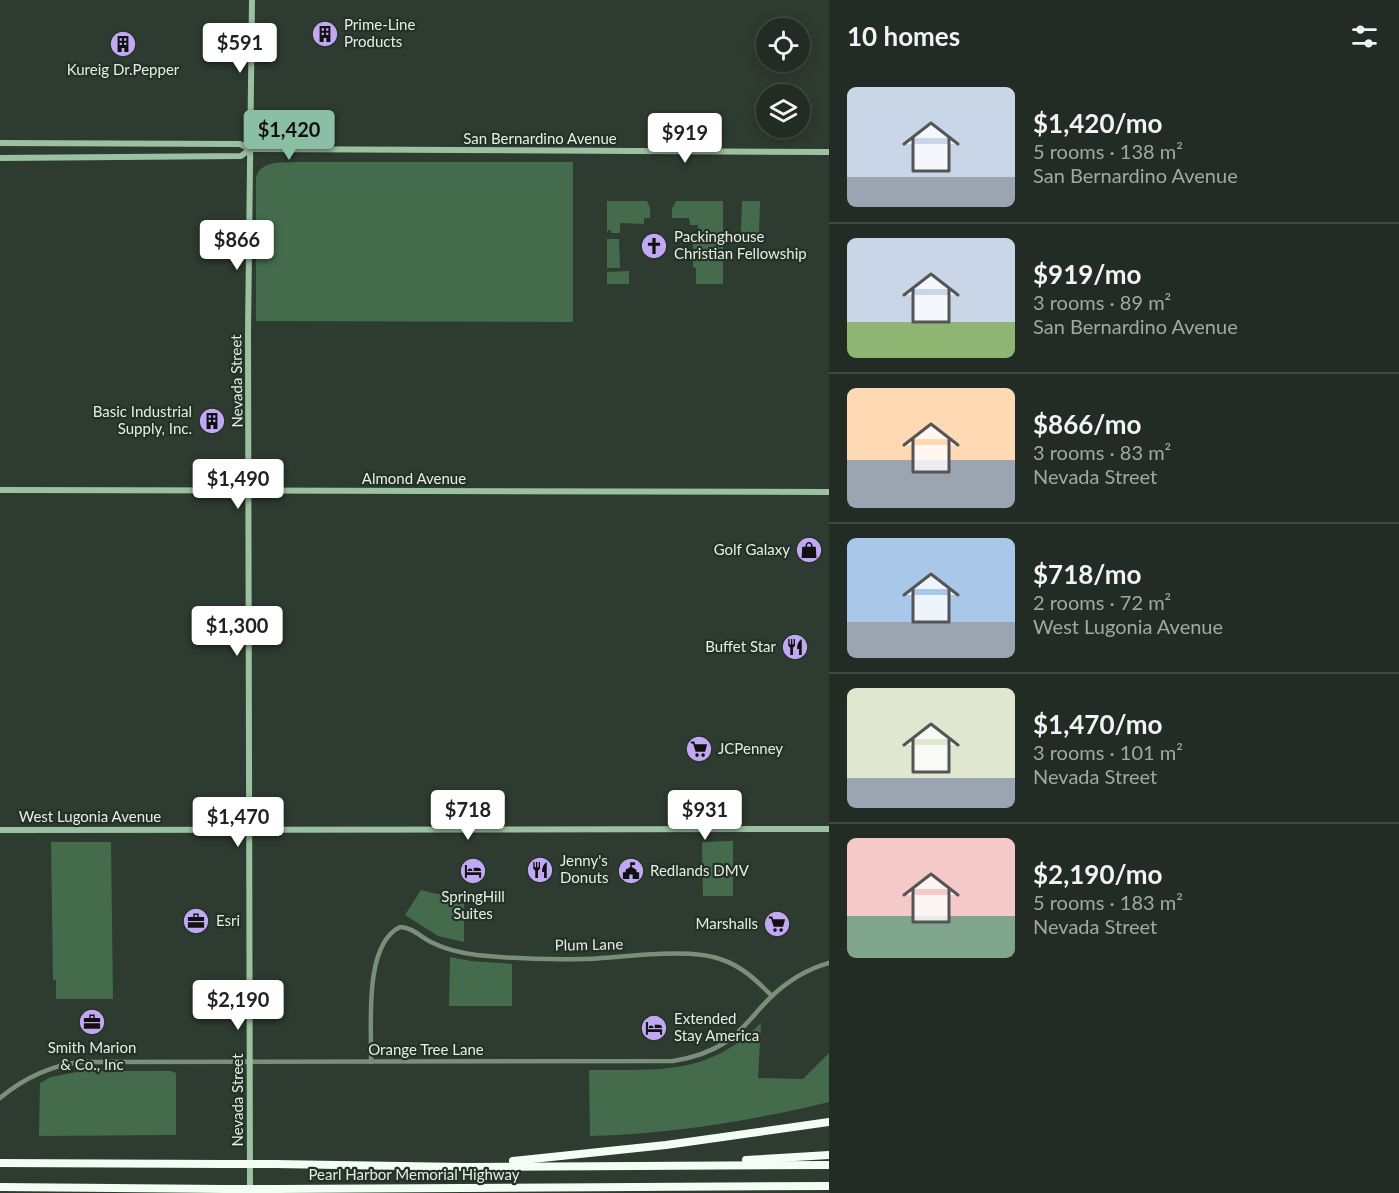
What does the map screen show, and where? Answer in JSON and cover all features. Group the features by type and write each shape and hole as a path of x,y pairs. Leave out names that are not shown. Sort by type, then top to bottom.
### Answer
{"highway":[{"path":"465,1167 666,1145 829,1122"},
{"path":"682,1165 829,1155"},
{"name":"Pearl Harbor Memorial Highway","path":"0,1163 465,1167 829,1165"},
{"name":"Pearl Harbor Memorial Highway","path":"0,1189 55,1187 276,1189 829,1186"},
{"path":"494,1188 556,1193"}],"street":[{"name":"Nevada Street","path":"250,1193 248,332 252,0"},
{"name":"San Bernardino Avenue","path":"0,143 240,144 250,149 829,152"},
{"name":"San Bernardino Avenue","path":"0,158 241,156 250,149"},
{"name":"Almond Avenue","path":"0,490 829,492"},
{"name":"West Lugonia Avenue","path":"0,830 829,829"},
{"name":"Plum Lane","path":"371,1062 373,972 380,951 393,932 400,927 408,928 422,938 445,948 480,955 580,959 703,955 719,958 740,968 756,979 772,996"},
{"name":"Orange Tree Lane","path":"0,1098 16,1085 38,1073 71,1063 673,1061 700,1055 725,1042 750,1021 772,996 801,975 829,963"}],"green space":[{"path":"297,162 573,162 573,322 256,321 256,177 267,165"},
{"path":"607,201 647,201 650,218 644,218 644,224 620,223 620,233 611,233 611,230 608,230 607,233"},
{"path":"676,201 723,201 723,284 696,284 696,268 693,267 693,236 698,235 698,225 690,225 689,218 672,218 672,209"},
{"path":"742,201 760,201 759,234 741,234"},
{"path":"607,239 619,239 620,268 607,268"},
{"path":"629,271 629,284 607,284 607,272"},
{"path":"733,841 733,896 703,896 702,842"},
{"path":"51,842 111,842 113,999 56,999 56,980 53,980"},
{"path":"421,890 437,894 464,893 464,942 438,936 405,915"},
{"path":"450,957 512,964 512,1006 449,1006"},
{"path":"761,1023 758,1078 803,1079 829,1053 829,1102 710,1125 650,1133 590,1136 589,1070 660,1069 701,1061 721,1053"},
{"path":"82,1071 171,1071 176,1073 176,1135 39,1136 40,1083 51,1077"}],"place":[{"name":"Prime-Line Products","path":"325,34"},
{"name":"Kureig Dr.Pepper","path":"123,44"},
{"name":"Packinghouse Christian Fellowship","path":"654,246"},
{"name":"Basic Industrial Supply, Inc.","path":"212,421"},
{"name":"Golf Galaxy","path":"809,550"},
{"name":"Buffet Star","path":"795,647"},
{"name":"JCPenney","path":"699,749"},
{"name":"Jenny's Donuts","path":"540,870"},
{"name":"SpringHill Suites","path":"473,871"},
{"name":"Redlands DMV","path":"631,871"},
{"name":"Esri","path":"196,921"},
{"name":"Marshalls","path":"777,924"},
{"name":"Smith Marion & Co., Inc","path":"92,1022"},
{"name":"Extended Stay America","path":"654,1028"}]}
